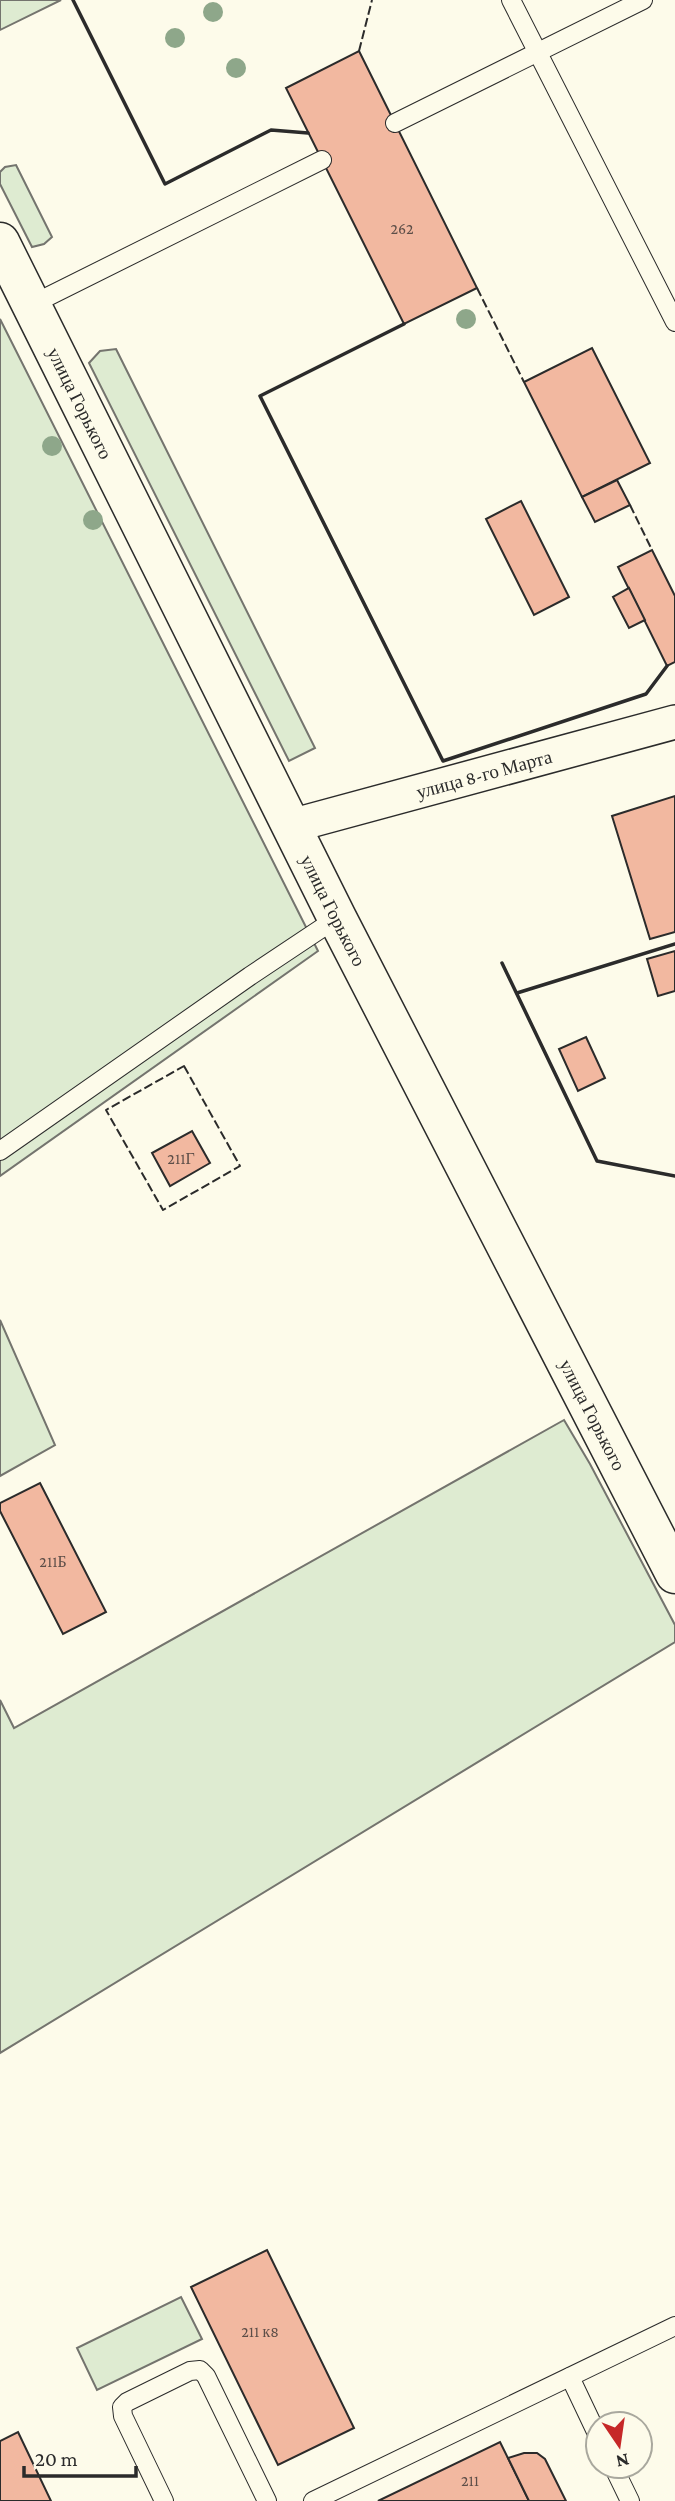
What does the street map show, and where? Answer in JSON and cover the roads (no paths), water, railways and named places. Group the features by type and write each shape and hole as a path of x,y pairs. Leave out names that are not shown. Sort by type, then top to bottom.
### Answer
{"main road":[{"name":"улица Горького","path":"0,242 337,918 675,1574"}],"street":[{"name":"улица 8-го Марта","path":"291,826 675,722"}],"lane":[{"path":"511,0 675,322"},
{"path":"395,123 643,0"},
{"path":"31,305 322,160"},
{"path":"0,1151 337,918"},
{"path":"313,2501 675,2326"},
{"path":"164,2501 121,2407 190,2371 200,2370 206,2376 267,2501"},
{"path":"570,2377 586,2410"},
{"path":"619,2480 629,2501"}]}
